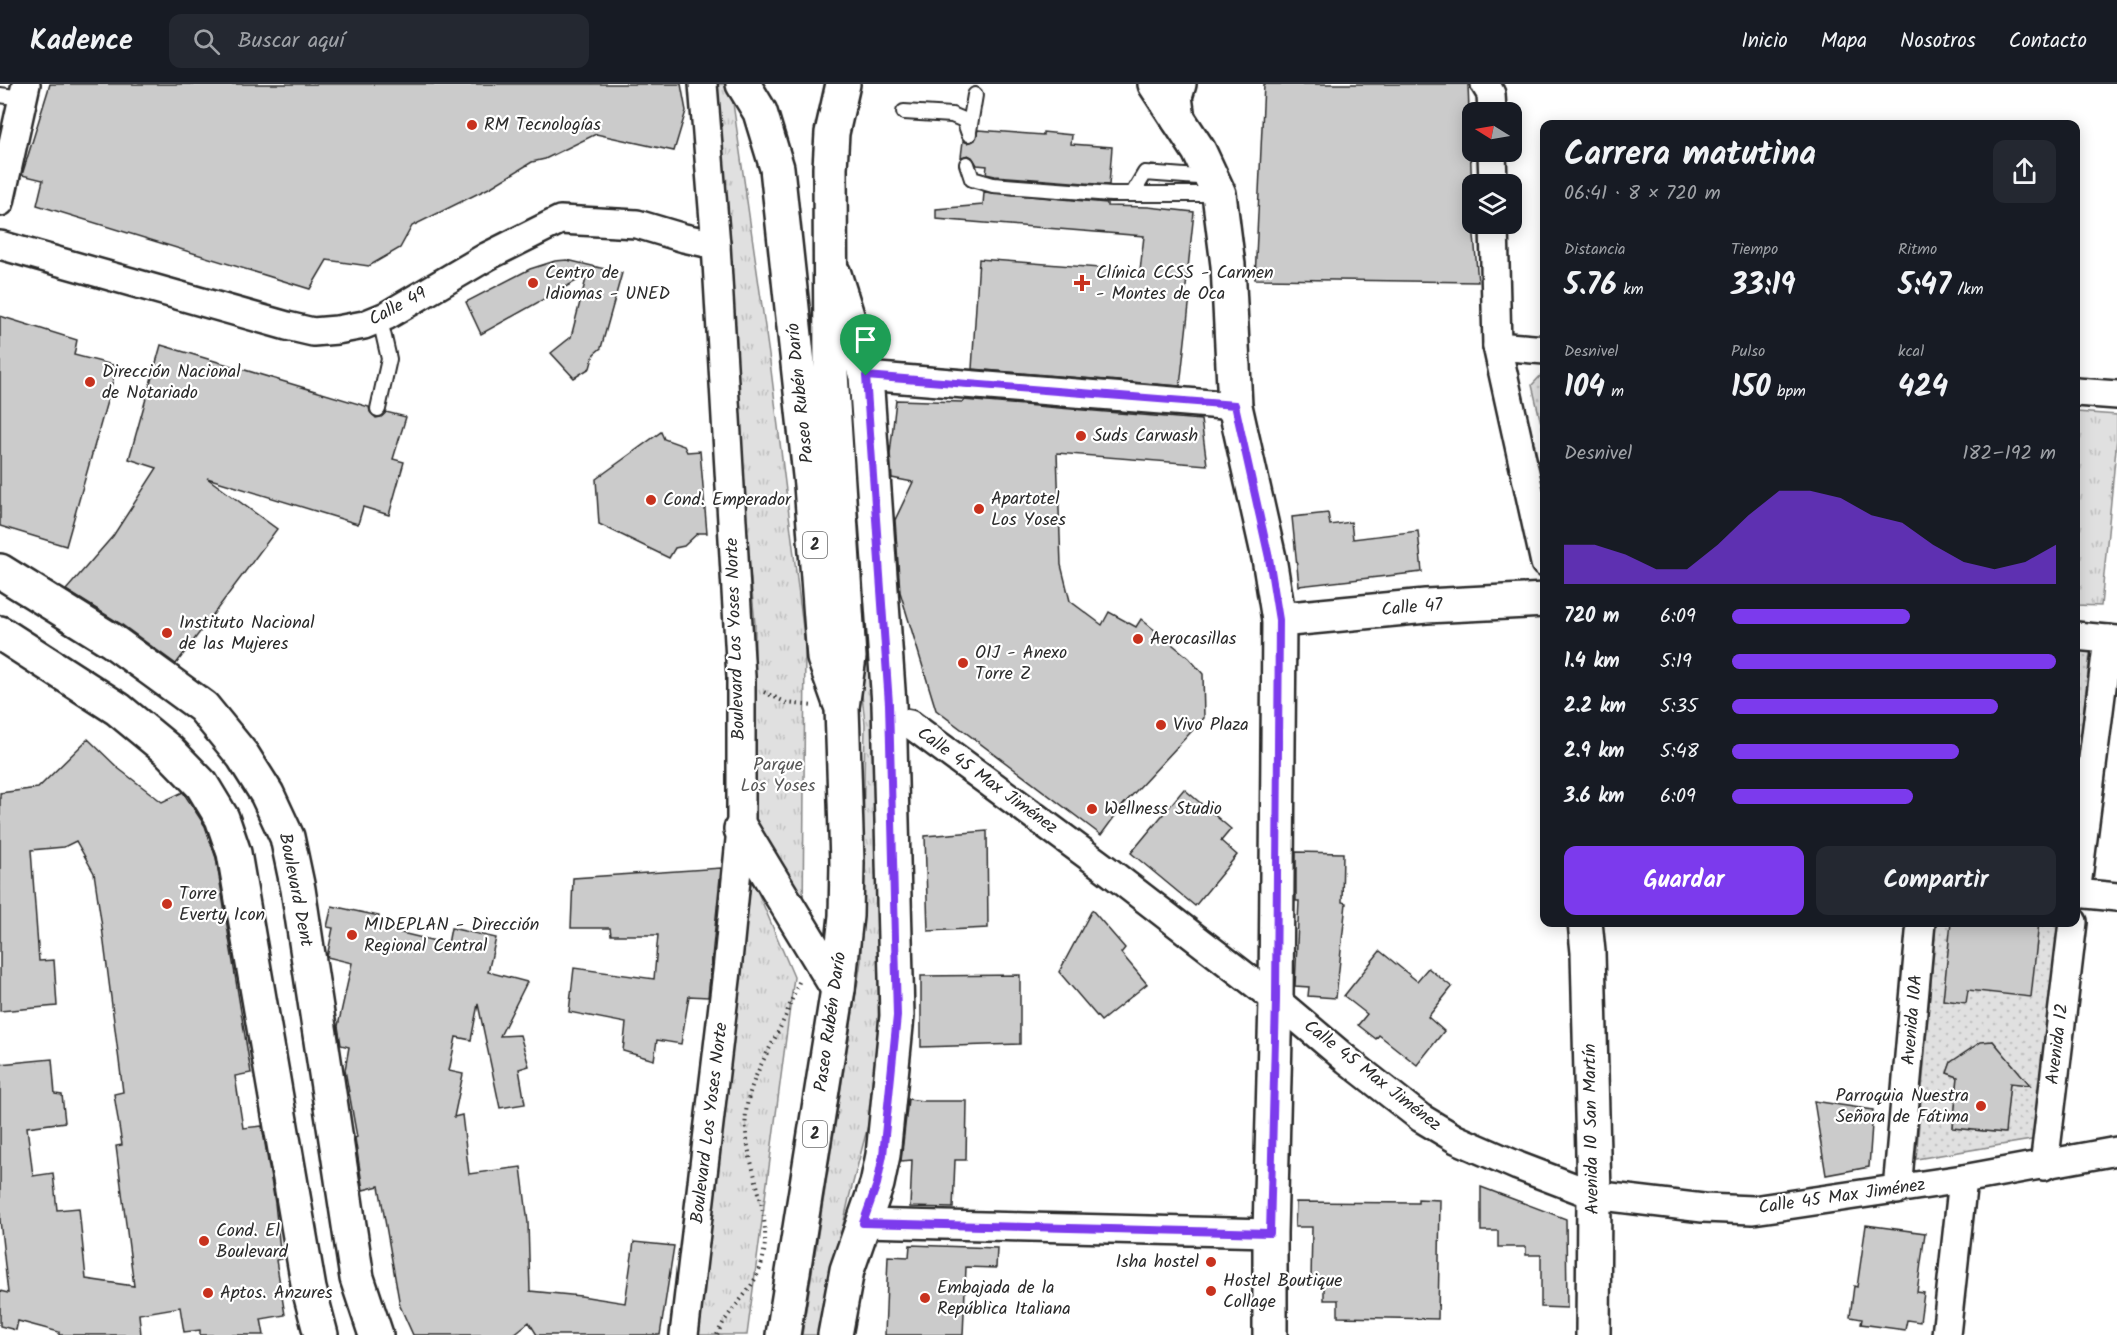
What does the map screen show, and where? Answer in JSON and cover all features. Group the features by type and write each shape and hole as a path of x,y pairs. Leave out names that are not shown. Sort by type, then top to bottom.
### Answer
{"main road":[{"name":"Paseo Rubén Darío","path":"743,84 760,112 777,168 811,484 824,658 842,707"},
{"name":"Paseo Rubén Darío","path":"783,1335 837,989 846,916 847,874 842,707 849,657 831,373 830,168 832,133 843,84"},
{"path":"1155,84 1199,151 1216,186 1228,265 1235,405 1269,558 1279,620 1270,1335"},
{"path":"1178,119 1175,97 1179,84"},
{"path":"831,264 866,376 889,720 897,1016 883,1155 877,1184 847,1270 835,1335"},
{"name":"Boulevard Dent","path":"0,571 111,640 203,707 243,756 267,794 287,837 357,1278 376,1335"},
{"name":"Calle 47","path":"1279,620 1426,606 1540,600"},
{"path":"0,633 118,709 160,744 202,785 222,818 234,853 309,1289 321,1335"},
{"path":"741,829 837,989"},
{"name":"Avenida 10 San Martín","path":"1586,927 1594,1195 1593,1335"}],"street":[{"name":"Boulevard Los Yoses Norte","path":"684,1335 727,971 741,829 741,677 716,245 703,84"},
{"path":"1485,84 1491,94 1491,102"},
{"path":"0,199 16,92"},
{"name":"Calle 49","path":"0,245 313,332 364,325 386,316 488,256 560,220 637,224 716,245"},
{"path":"1494,234 1497,346 1540,540"},
{"path":"1497,346 1540,350"},
{"path":"866,376 1235,405"},
{"path":"2080,392 2117,395"},
{"path":"2080,636 2113,639 2080,866"},
{"name":"Calle 45 Max Jiménez","path":"889,720 910,724 1106,869 1276,1000 1421,1118 1455,1139 1594,1195 1703,1208 1753,1210 1897,1190 2044,1166 2117,1151"},
{"path":"2080,893 2117,897"},
{"name":"Avenida 10A","path":"1897,1190 1921,927"},
{"name":"Avenida 12","path":"2044,1166 2072,927"},
{"path":"1946,1335 1963,1179"},
{"path":"863,1223 1270,1233"}],"lane":[{"path":"904,112 952,115 964,120 969,134 975,95"},
{"path":"967,164 972,179 993,186 1111,194 1216,186"},
{"path":"1132,193 1145,173 1216,186"},
{"path":"364,325 381,324 389,359 378,409"}],"path":[{"path":"741,677 787,703 800,706 842,707"},
{"path":"717,1335 722,1323 744,1298 759,1275 766,1231 746,1130 748,1103 753,1078 780,1026 801,978 809,942"}],"green space":[{"name":"Parque Los Yoses","path":"714,84 725,84 732,96 770,362 805,644 803,925 753,822 755,624 743,494"},
{"path":"839,310 858,453 880,719 878,1063 870,1118 849,1198 819,1335 802,1335 861,961 865,724 848,560"},
{"path":"1540,376 1540,419 1532,385"},
{"path":"2080,412 2117,415 2117,438 2101,606 2080,605"},
{"path":"2091,644 2080,745 2080,646"},
{"path":"748,869 794,977 747,1335 694,1335"},
{"path":"1936,927 2061,927 2037,1139 1916,1159","holes":["1993,1041 2017,1070 2023,1084 2010,1083 2004,1133 1953,1128 1958,1077 1947,1073 1951,1062"]}],"building":[{"path":"50,84 681,84 686,111 674,151 596,134 545,159 532,162 491,187 412,226 400,248 369,266 327,260 310,289 37,205 43,180 22,175"},
{"path":"1264,84 1468,84 1469,102 1462,102 1462,162 1471,162 1471,174 1462,174 1462,234 1474,234 1478,282 1255,279"},
{"path":"978,130 1072,135 1071,144 1112,147 1109,185 986,174 987,166 977,165 968,155 961,157 963,141 968,143 975,140"},
{"name":"Clínica CCSS - Carmen - Montes de Oca","path":"984,192 1107,203 1107,206 1148,207 1194,212 1185,296 1190,296 1180,386 972,369 979,259 1140,271 1144,236 936,219 936,209 983,205"},
{"path":"567,260 622,273 601,348 594,354 590,368 574,378 551,353 571,337 587,275 481,334 466,302 530,269 555,261"},
{"path":"0,316 77,340 74,355 117,366 66,546 0,526"},
{"path":"161,345 369,407 370,412 376,418 386,412 406,417 393,459 404,462 389,515 363,507 358,524 207,478 277,529 176,664 121,624 66,590 113,536 157,468 129,459"},
{"path":"896,400 963,402 963,400 1201,420 1207,465 1057,453 1061,565 1070,601 1102,625 1109,612 1136,627 1141,619 1189,658 1203,674 1204,718 1123,805 1101,835 936,710 900,592 895,520 913,482 892,478 890,454"},
{"name":"Cond. Emperador","path":"661,432 664,439 684,446 687,452 700,451 707,533 698,533 684,546 675,548 669,558 599,524 596,479"},
{"path":"1328,513 1330,525 1351,522 1353,539 1418,531 1422,572 1299,586 1292,517"},
{"path":"88,739 119,769 162,802 183,792 205,826 216,858 251,1073 235,1076 243,1128 262,1126 275,1203 281,1259 276,1260 285,1315 261,1319 264,1335 200,1335 200,1330 184,1332 180,1307 139,1314 141,1335 59,1335 59,1332 18,1321 16,1330 0,1326 0,1291 8,1293 0,1220 0,1064 52,1059 55,1094 62,1095 65,1122 27,1127 33,1176 53,1173 57,1210 79,1208 86,1279 134,1286 116,1146 122,1145 114,1094 123,1092 102,927 94,873 76,841 64,847 31,850 39,961 54,960 57,1006 0,1011 0,793 38,788"},
{"path":"1184,789 1231,829 1221,841 1237,855 1195,906 1131,853"},
{"path":"987,831 988,928 928,931 925,836"},
{"path":"1296,852 1343,853 1342,902 1346,903 1336,998 1308,996 1309,987 1295,986 1299,901 1296,901"},
{"path":"721,868 708,997 689,996 681,1044 657,1040 654,1060 623,1051 626,1023 569,1012 574,968 654,979 658,935 611,935 610,928 571,928 573,878"},
{"path":"332,906 379,916 376,927 448,944 451,928 496,938 488,972 527,982 500,1036 520,1035 529,1066 519,1069 525,1104 500,1108 478,1004 471,1040 456,1037 449,1071 463,1074 454,1117 462,1115 469,1174 521,1167 528,1223 530,1291 625,1303 634,1242 674,1246 660,1335 537,1335 529,1322 513,1335 413,1335 400,1306 379,1186 363,1190 355,1138 357,1137 345,1070 349,1047 341,1045 338,1026 352,963 327,957 333,928 327,927"},
{"path":"1092,910 1125,948 1121,953 1147,984 1101,1021 1059,972"},
{"path":"1950,927 2038,927 2031,997 1968,990 1966,1003 1943,1000"},
{"path":"1380,951 1417,981 1428,968 1452,987 1428,1017 1444,1031 1417,1065 1379,1035 1376,1039 1358,1025 1367,1014 1344,996"},
{"path":"1020,975 1020,1044 921,1047 921,976"},
{"name":"Parroquia Nuestra Señora de Fátima","path":"1993,1041 2030,1085 2010,1083 2005,1133 1953,1128 1958,1077 1947,1073 1951,1062 1981,1042"},
{"path":"908,1099 967,1101 966,1160 955,1160 953,1208 910,1207 912,1160 901,1161"},
{"path":"1814,1101 1873,1110 1869,1167 1826,1175"},
{"path":"1481,1187 1566,1219 1567,1308 1541,1307 1541,1255 1526,1255 1526,1247 1498,1247 1498,1231 1481,1231"},
{"path":"1418,1199 1440,1200 1438,1319 1338,1317 1338,1300 1324,1300 1324,1282 1311,1281 1312,1227 1295,1227 1296,1202 1418,1203"},
{"path":"1866,1225 1925,1233 1917,1292 1924,1293 1920,1322 1907,1320 1905,1330 1861,1324 1862,1319 1850,1317"},
{"name":"Embajada de la República Italiana","path":"910,1245 997,1248 996,1268 966,1267 963,1335 885,1335 888,1256 909,1257"}],"place":[{"name":"RM Tecnologías","path":"472,125"},
{"name":"Centro de Idiomas - UNED","path":"533,283"},
{"name":"Clínica CCSS - Carmen - Montes de Oca","path":"1082,283"},
{"name":"Dirección Nacional de Notariado","path":"90,382"},
{"name":"Suds Carwash","path":"1081,436"},
{"name":"Cond. Emperador","path":"651,500"},
{"name":"Apartotel Los Yoses","path":"979,509"},
{"name":"Instituto Nacional de las Mujeres","path":"167,633"},
{"name":"Aerocasillas","path":"1138,639"},
{"name":"OIJ - Anexo Torre Z","path":"963,663"},
{"name":"Vivo Plaza","path":"1161,725"},
{"name":"Wellness Studio","path":"1092,809"},
{"name":"Torre Everty Icon","path":"167,904"},
{"name":"MIDEPLAN - Dirección Regional Central","path":"352,935"},
{"name":"Parroquia Nuestra Señora de Fátima","path":"1981,1106"},
{"name":"Cond. El Boulevard","path":"204,1241"},
{"name":"Isha hostel","path":"1211,1262"},
{"name":"Hostel Boutique Collage","path":"1211,1291"},
{"name":"Aptos. Anzures","path":"208,1293"},
{"name":"Embajada de la República Italiana","path":"925,1298"}],"route":[{"path":"866,376 1235,405 1269,558 1279,620 1276,1000 1270,1233 863,1223 877,1184 883,1155 897,1016 889,704 866,376"}]}
